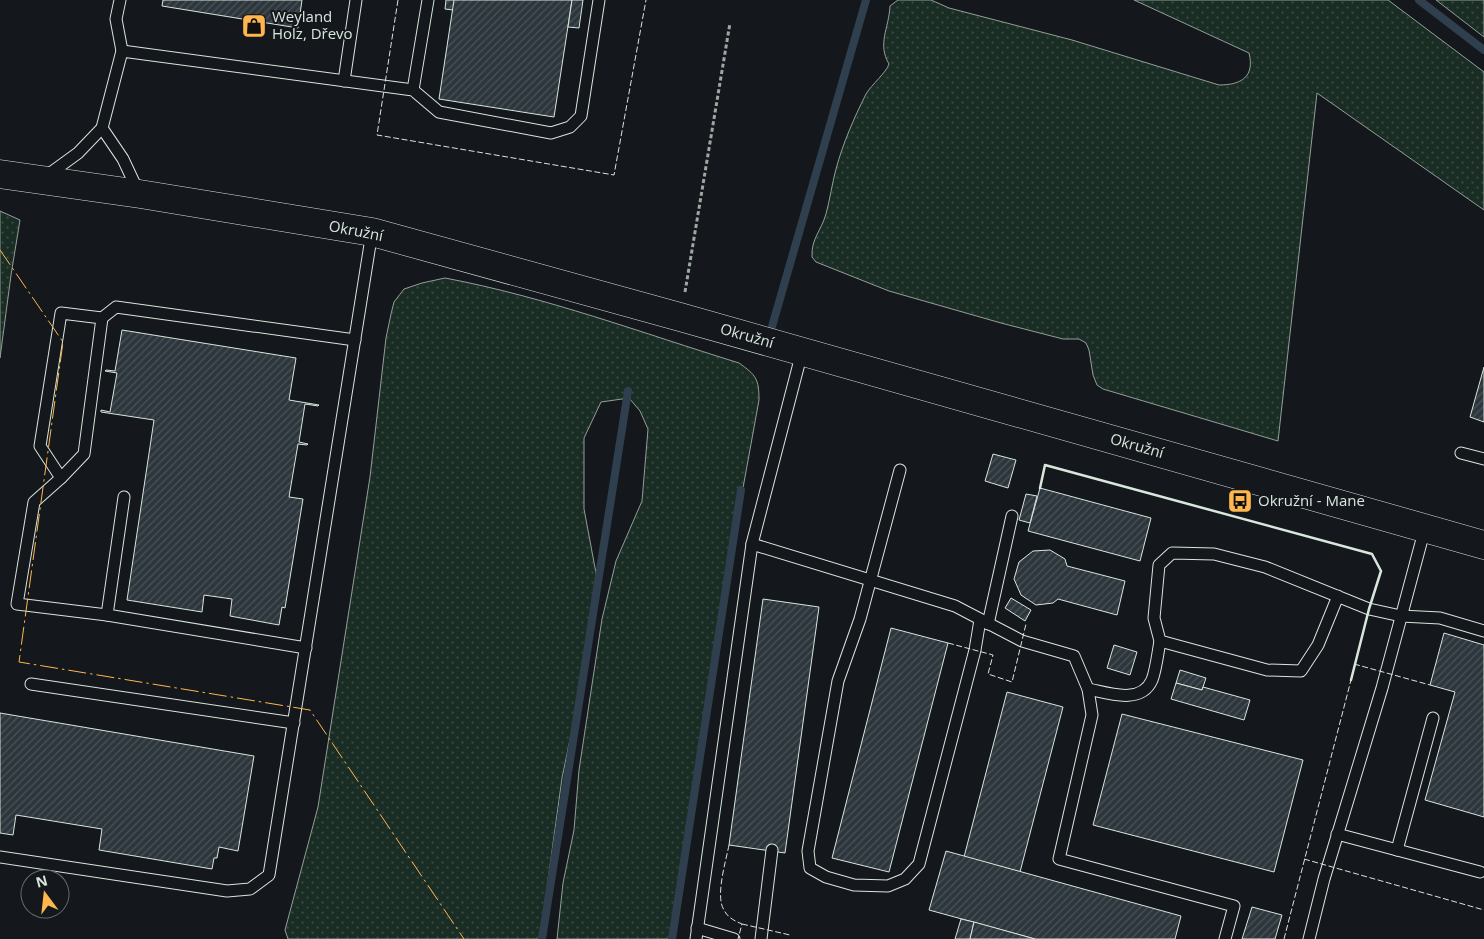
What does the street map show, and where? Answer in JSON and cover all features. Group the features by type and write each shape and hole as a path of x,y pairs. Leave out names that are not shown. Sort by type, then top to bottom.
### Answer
{"main road":[{"name":"Okružní","path":"0,174 140,194 372,232 680,317 1484,545"}],"lane":[{"path":"41,180 78,153 102,128 122,51 116,19 120,0"},
{"path":"344,81 356,0"},
{"path":"413,90 428,0"},
{"path":"122,51 413,90 439,112 551,133 570,126 581,116 599,0"},
{"path":"102,128 123,159 140,194"},
{"path":"0,857 227,891 250,889 270,874 372,232"},
{"path":"306,648 107,615 17,604 34,502 84,454 102,318 116,307 354,340"},
{"path":"61,478 40,446 62,312 102,318"},
{"path":"734,939 696,934 752,544 802,352"},
{"path":"1461,453 1484,459"},
{"path":"900,470 860,619 838,681 808,852 810,868 826,877 854,885 888,886 905,880 919,864 1012,516"},
{"path":"107,615 124,497"},
{"path":"1309,939 1337,834 1379,697 1425,528"},
{"path":"752,544 955,606 1022,641 1074,656 1088,689 1092,715 1059,859 1234,906 1224,939"},
{"path":"1088,689 1126,696 1140,693 1152,680 1160,641 1154,618 1159,566 1172,552 1214,554 1265,567 1369,609 1401,616 1440,618 1484,631"},
{"path":"1160,641 1267,670 1302,670 1318,645 1338,596"},
{"path":"31,684 294,723"},
{"path":"1397,850 1433,718"},
{"path":"1337,834 1480,872"},
{"path":"761,939 772,850"}],"path":[{"path":"680,317 691,263 730,24"}],"green space":[{"path":"898,0 931,0 949,8 1072,40 1219,85 1227,85 1240,81 1248,74 1250,68 1249,53 1134,0 1388,0 1484,72 1484,210 1317,93 1278,441 1103,389 1097,385 1093,375 1086,343 1079,339 1063,339 889,291 816,262 812,257 813,245 826,214 836,169 849,131 866,94 889,64 884,50 884,43 890,6"},
{"path":"1436,0 1484,0 1484,37"},
{"path":"0,211 20,220 0,358"},
{"path":"445,278 557,305 739,363 753,374 757,382 759,400 743,488 675,939 557,939 563,883 574,830 579,770 602,619 616,561 642,501 648,429 640,411 629,398 601,402 584,438 584,509 596,573 588,654 562,778 540,939 288,939 285,930 318,807 370,477 386,338 391,314 394,302 404,289"}],"building":[{"path":"163,0 302,0 298,28 162,6"},
{"path":"446,0 455,0 453,10 445,9"},
{"path":"454,0 572,0 554,117 439,99"},
{"path":"572,0 583,0 579,28 568,27"},
{"path":"122,330 296,358 289,400 319,405 305,404 299,442 308,444 298,444 289,497 303,499 285,608 282,607 279,625 230,616 232,599 204,595 202,612 127,600 154,420 101,412 101,410 110,412 117,373 105,371 115,371"},
{"path":"1484,367 1484,422 1470,417"},
{"path":"993,454 1016,460 1008,488 985,481"},
{"path":"1040,488 1151,518 1140,561 1028,531"},
{"path":"1026,494 1037,496 1030,523 1019,520"},
{"path":"1050,550 1065,559 1067,566 1125,581 1117,615 1058,599 1053,603 1036,605 1021,595 1014,579 1019,562 1033,551"},
{"path":"1011,598 1031,610 1025,621 1005,608"},
{"path":"763,599 819,607 785,853 729,845"},
{"path":"891,628 948,643 889,872 832,858"},
{"path":"1444,633 1484,645 1484,817 1425,800 1455,692 1430,685"},
{"path":"1114,645 1137,652 1130,675 1107,668"},
{"path":"1180,670 1206,678 1202,690 1176,683"},
{"path":"1176,683 1202,690 1203,687 1250,700 1244,720 1171,699"},
{"path":"1007,692 1063,707 1020,872 964,857"},
{"path":"0,713 254,756 238,851 219,847 212,869 99,850 102,829 16,815 13,835 0,833"},
{"path":"1122,714 1303,760 1274,872 1093,825"},
{"path":"946,851 1181,916 1175,939 1035,939 929,910"},
{"path":"1252,907 1282,915 1275,939 1242,939"},
{"path":"961,919 974,922 970,939 955,939"},
{"path":"974,922 1035,939 970,939"}],"waterway":[{"path":"769,337 866,0"},
{"path":"1419,0 1484,50"},
{"path":"542,939 628,391"},
{"path":"672,939 741,490"}],"fence":[{"path":"398,0 377,135 614,175 646,0"},
{"path":"948,643 993,655 988,674 1012,682 1026,624"},
{"path":"1354,664 1430,685"},
{"path":"1284,939 1351,680"},
{"path":"729,845 722,878 721,896 726,913 732,919 742,924 738,939"},
{"path":"1304,859 1484,910"},
{"path":"742,924 790,935"}],"wall":[{"path":"1040,488 1045,465 1372,554 1381,571 1351,680"}],"power":[{"path":"0,250 63,342 19,662 310,710 464,939"}],"place":[{"name":"Weyland Holz, Dřevo","path":"254,26"},
{"name":"Okružní - Mane","path":"1240,501"}]}
